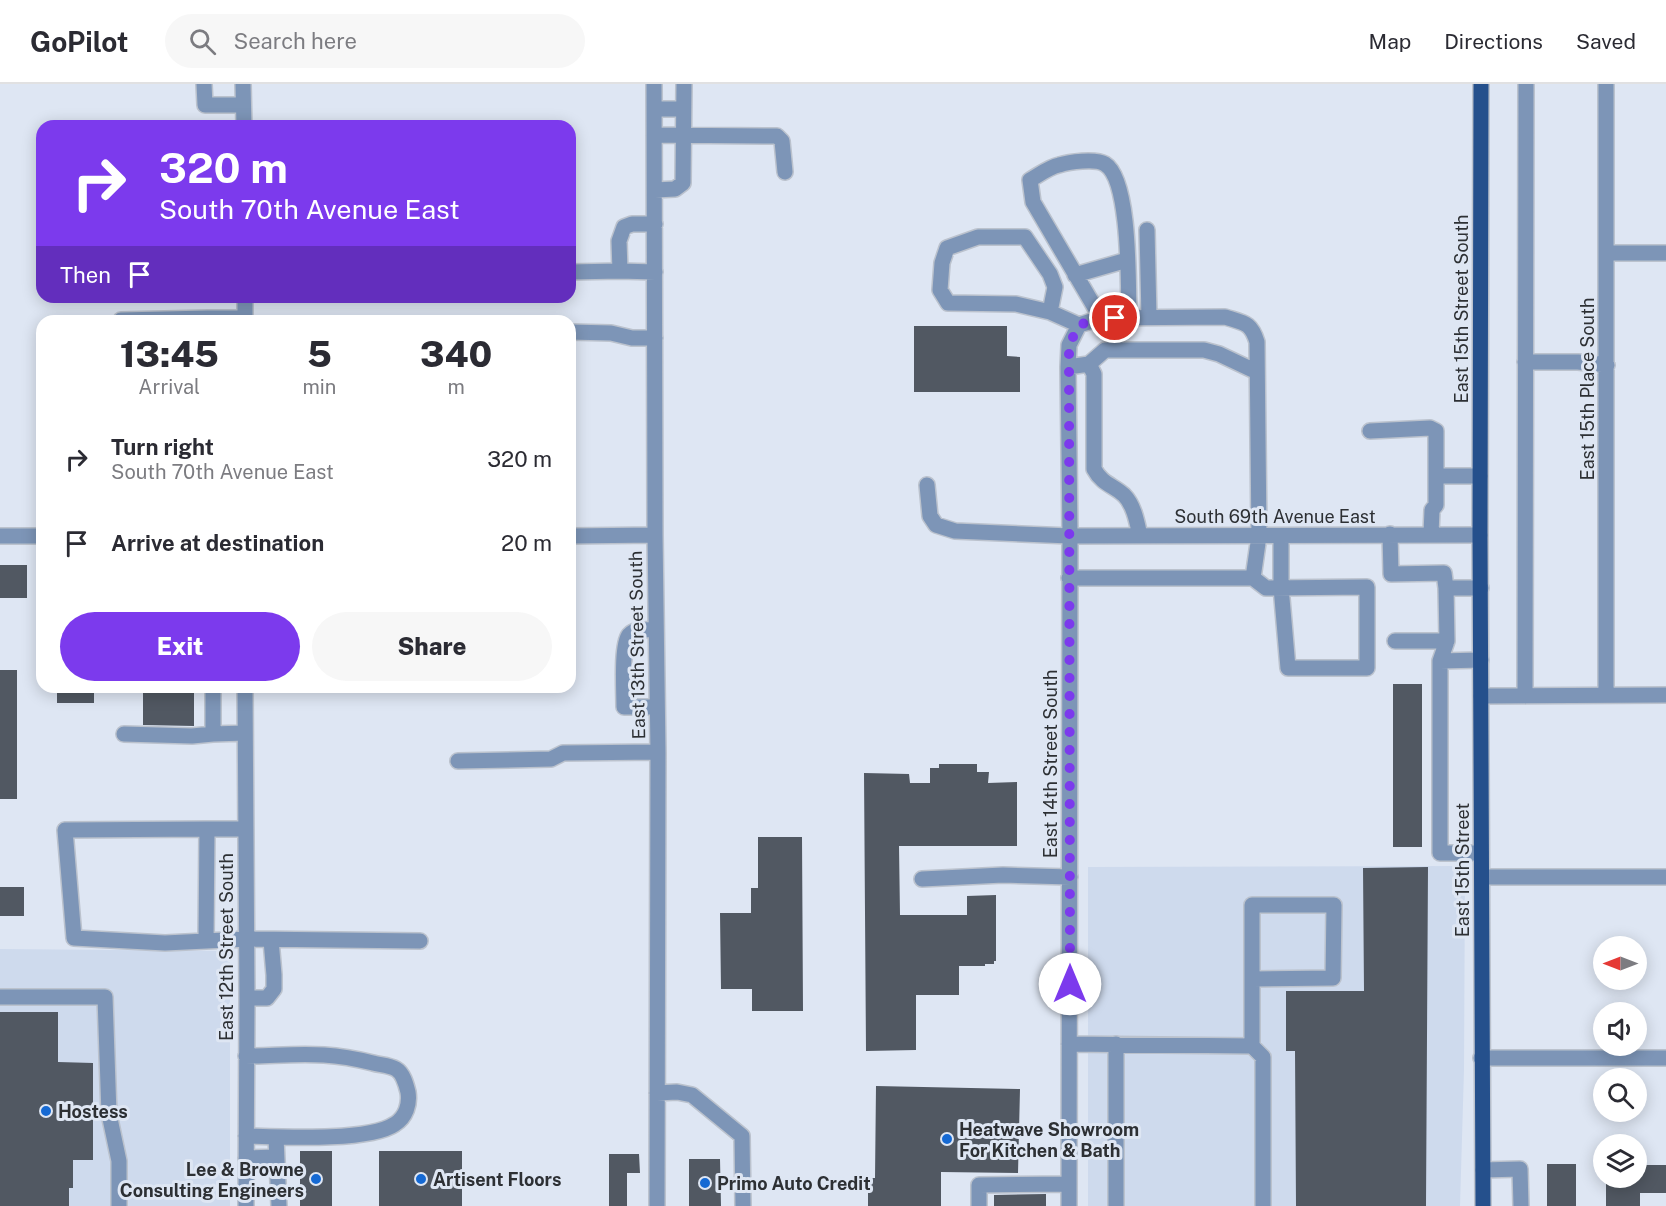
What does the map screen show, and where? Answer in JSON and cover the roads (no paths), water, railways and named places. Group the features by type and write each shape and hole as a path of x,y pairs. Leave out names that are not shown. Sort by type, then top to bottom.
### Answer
{"main road":[{"name":"East 15th Street South","path":"1480,535 1481,84"},
{"name":"East 15th Street","path":"1480,535 1483,1206"}],"street":[{"path":"204,84 205,105 243,105"},
{"path":"243,84 244,120"},
{"name":"East 13th Street South","path":"654,84 658,752 657,1206"},
{"path":"655,190 675,189 683,183 684,84"},
{"path":"1525,696 1526,84"},
{"name":"East 15th Place South","path":"1606,84 1606,695"},
{"path":"654,109 683,109"},
{"path":"654,135 777,136 782,141 785,172"},
{"path":"1101,318 1033,202 1030,180 1057,165 1084,161 1101,162 1107,165 1119,184 1126,223 1129,318"},
{"path":"620,271 620,242 624,227 632,224 655,224"},
{"path":"1147,230 1149,317"},
{"path":"1050,312 1055,287 1050,274 1025,237 978,237 947,248 942,263 940,290 948,303 1016,304 1050,312 1079,325 1101,318 1225,317 1245,323 1253,329 1257,342 1258,536 1253,578"},
{"path":"1607,253 1666,253"},
{"path":"1076,275 1127,260"},
{"path":"576,272 655,272"},
{"name":"East 14th Street South","path":"1069,1206 1068,368 1069,345 1079,325"},
{"path":"576,332 655,338"},
{"path":"1068,368 1089,364 1105,350 1204,350 1219,354 1257,372"},
{"path":"1525,362 1578,362 1607,365"},
{"path":"1089,364 1094,374 1094,469 1098,477 1124,496 1136,517 1140,536"},
{"path":"1370,431 1430,428 1436,431 1436,505 1432,510 1431,534"},
{"path":"1069,475 1094,469"},
{"path":"1436,476 1480,476"},
{"name":"South 69th Avenue East","path":"927,485 930,516 936,525 955,531 1070,536 1480,535"},
{"path":"1390,534 1391,574 1444,573 1447,641 1440,661 1440,853 1481,853"},
{"path":"576,536 655,535"},
{"path":"0,536 36,536"},
{"path":"1069,578 1253,578 1266,588 1281,587 1366,587 1367,668 1288,668 1281,587 1281,536"},
{"path":"1446,588 1480,588"},
{"path":"656,630 636,630 628,635 624,645 624,707 657,707"},
{"path":"1395,641 1447,641"},
{"path":"1440,661 1481,660"},
{"path":"213,693 213,734"},
{"name":"East 12th Street South","path":"245,693 246,1206"},
{"path":"1481,696 1666,695"},
{"path":"124,734 192,736 245,733"},
{"path":"458,761 551,759 563,753 658,752"},
{"path":"206,941 207,829"},
{"path":"246,829 65,830 74,938 165,943 246,939 420,941"},
{"path":"922,879 1003,876 1070,877"},
{"path":"1482,877 1666,877"},
{"path":"1252,1046 1252,905 1334,905 1333,978 1253,979"},
{"path":"247,998 267,998 274,989 271,940"},
{"path":"0,997 105,997 109,1114 119,1161 119,1206"},
{"path":"1069,1044 1252,1046 1263,1057 1263,1206"},
{"path":"1116,1044 1116,1206"},
{"path":"246,1056 323,1055 356,1059 397,1069 405,1080 409,1104 404,1116 395,1124 380,1131 357,1135 246,1136"},
{"path":"1481,1058 1666,1058"},
{"path":"657,1093 677,1092 692,1095 742,1136 743,1206"},
{"path":"276,1137 279,1206"},
{"path":"246,1158 276,1157"},
{"path":"1483,1170 1520,1169 1521,1206"},
{"path":"980,1206 980,1185 1069,1184"}],"place":[{"name":"Hostess","path":"46,1111"},
{"name":"Heatwave Showroom For Kitchen & Bath","path":"947,1139"},
{"name":"Lee & Browne Consulting Engineers","path":"316,1179"},
{"name":"Artisent Floors","path":"421,1179"},
{"name":"Primo Auto Credit","path":"705,1183"}]}
